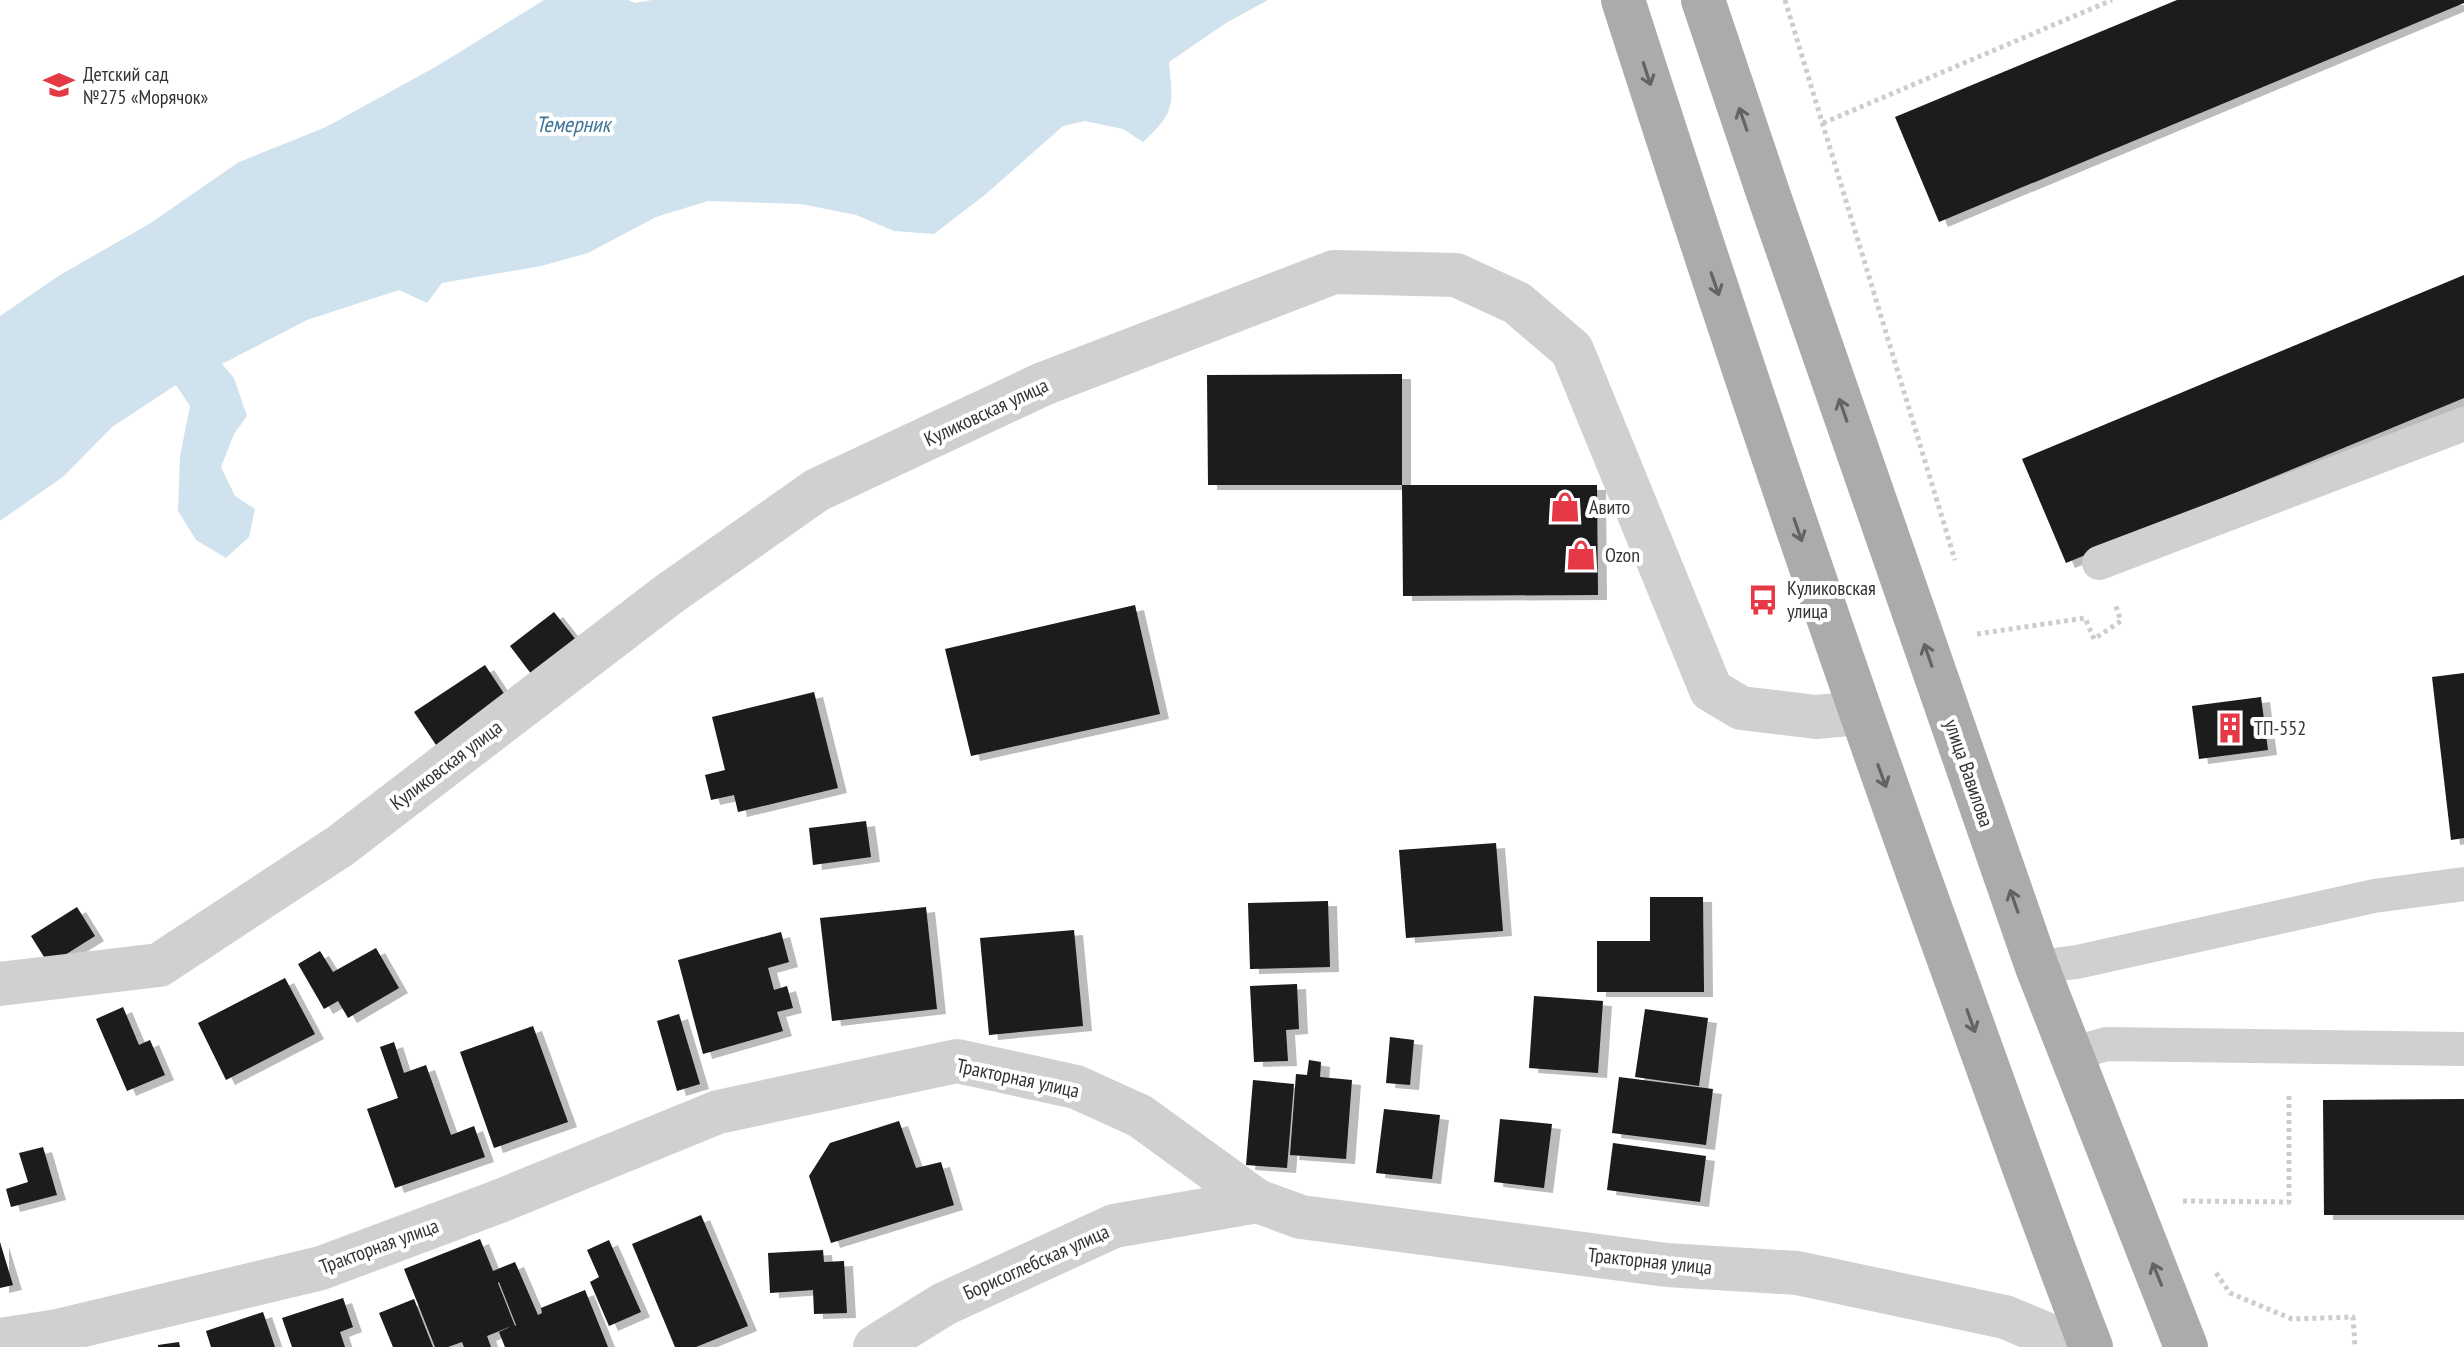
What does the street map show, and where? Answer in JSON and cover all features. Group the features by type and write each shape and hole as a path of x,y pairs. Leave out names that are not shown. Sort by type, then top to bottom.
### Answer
{"main road":[{"path":"1623,0 1690,210 1860,713 2091,1347"},
{"name":"улица Вавилова","path":"1703,0 2037,967 2186,1347"}],"street":[{"name":"Куликовская улица","path":"0,984 159,965 340,846 669,594 817,490 1043,384 1334,272 1456,275 1517,303 1572,350 1711,690 1741,708 1816,717 1860,713"},
{"name":"Тракторная улица","path":"0,1340 58,1331 321,1268 500,1201 718,1112 957,1061 1076,1087 1140,1116 1257,1201 1301,1217 1667,1265 1797,1273 2005,1317 2077,1347"},
{"name":"Борисоглебская улица","path":"875,1347 944,1304 1114,1226 1257,1201"}],"lane":[{"path":"2099,563 2464,424"},
{"path":"2037,967 2077,962 2374,896 2464,884"},
{"path":"2071,1054 2107,1044 2464,1049"}],"path":[{"path":"1785,0 1823,123 2112,0"},
{"path":"1977,634 2085,618 2094,639 2121,621 2099,563"},
{"path":"2180,1201 2289,1202 2289,1091"},
{"path":"2214,1270 2230,1293 2292,1319 2353,1317 2355,1347"}],"water":[{"name":"Темерник","path":"544,0 628,0 635,3 652,0 1268,0 1226,23 1169,62 1170,107 1162,123 1143,142 1123,129 1085,121 1063,126 986,194 934,234 894,231 856,215 801,204 708,201 656,217 588,253 541,266 442,283 427,303 399,290 307,320 222,364 234,378 247,416 234,434 221,467 235,496 255,509 249,537 226,558 196,540 178,511 180,456 190,406 176,385 112,427 64,476 0,521 0,316 60,275 149,224 239,162 326,127 437,66"}],"building":[{"path":"2177,0 2464,0 2464,3 1939,222 1895,117"},
{"path":"2464,275 2464,398 2066,563 2022,459"},
{"path":"1402,374 1402,485 1208,485 1207,375"},
{"path":"1402,485 1597,485 1598,595 1403,596"},
{"path":"1135,605 1160,714 971,756 945,649"},
{"path":"554,612 580,645 535,679 510,646"},
{"path":"485,665 509,701 438,748 414,712"},
{"path":"2464,673 2464,838 2451,840 2432,677"},
{"path":"814,692 838,788 738,812 734,795 711,800 705,775 725,770 712,717"},
{"name":"ТП-552","path":"2261,697 2268,750 2199,759 2192,706"},
{"path":"866,821 871,857 813,865 809,828"},
{"path":"1496,843 1503,931 1406,938 1399,850"},
{"path":"1650,897 1703,897 1704,992 1597,992 1597,941 1650,941"},
{"path":"1328,901 1330,967 1250,969 1248,903"},
{"path":"77,907 95,936 49,965 31,936"},
{"path":"926,907 937,1009 832,1021 820,918"},
{"path":"1074,930 1083,1026 989,1035 980,938"},
{"path":"781,932 789,962 768,968 774,990 787,986 793,1008 777,1012 783,1031 703,1054 678,960"},
{"path":"376,948 399,988 348,1018 338,1001 324,1009 298,964 320,951 333,972"},
{"path":"285,978 315,1034 226,1080 198,1023"},
{"path":"1297,984 1299,1029 1286,1030 1288,1061 1254,1062 1250,986"},
{"path":"1534,996 1603,1001 1598,1073 1529,1068"},
{"path":"123,1007 139,1045 150,1040 165,1075 127,1091 96,1019"},
{"path":"1645,1009 1708,1018 1699,1086 1635,1077"},
{"path":"679,1014 700,1084 677,1091 657,1021"},
{"path":"533,1026 568,1122 494,1148 460,1052"},
{"path":"1390,1037 1414,1040 1410,1085 1386,1083"},
{"path":"394,1042 404,1073 426,1065 451,1135 474,1126 485,1157 395,1188 367,1109 398,1098 380,1047"},
{"path":"1309,1060 1321,1062 1320,1077 1352,1080 1346,1159 1290,1155 1296,1074 1307,1075"},
{"path":"1619,1077 1713,1089 1706,1145 1612,1133"},
{"path":"1253,1080 1294,1084 1287,1168 1246,1165"},
{"path":"2464,1099 2464,1215 2324,1215 2323,1100"},
{"path":"1384,1109 1440,1115 1432,1179 1376,1173"},
{"path":"1500,1119 1552,1124 1544,1188 1494,1182"},
{"path":"899,1121 916,1168 941,1162 954,1205 831,1243 809,1176 830,1143"},
{"path":"1613,1143 1706,1156 1700,1202 1607,1190"},
{"path":"43,1147 57,1195 11,1207 6,1189 28,1182 19,1153"},
{"path":"701,1215 748,1326 696,1347 675,1347 632,1244"},
{"path":"480,1239 493,1271 515,1262 538,1315 542,1313 541,1308 585,1290 608,1347 505,1347 499,1332 512,1326 487,1336 491,1347 464,1347 462,1342 435,1347 404,1269","holes":["499,1282 516,1325 515,1326"]},
{"path":"609,1240 641,1312 609,1326 590,1282 599,1277 587,1250"},
{"path":"0,1242 13,1285 0,1288"},
{"path":"823,1250 824,1262 844,1261 847,1313 814,1314 813,1290 770,1293 768,1253"},
{"path":"343,1298 353,1327 340,1332 345,1347 292,1347 282,1318"},
{"path":"414,1299 433,1347 393,1347 379,1313"},
{"path":"263,1312 275,1347 211,1347 206,1331"},
{"path":"179,1342 180,1347 158,1347 158,1345"}],"place":[{"name":"Детский сад №275 «Морячок»","path":"59,85"},
{"name":"Авито","path":"1565,507"},
{"name":"Ozon","path":"1581,555"},
{"name":"Куликовская улица","path":"1763,600"},
{"name":"ТП-552","path":"2230,728"}]}
